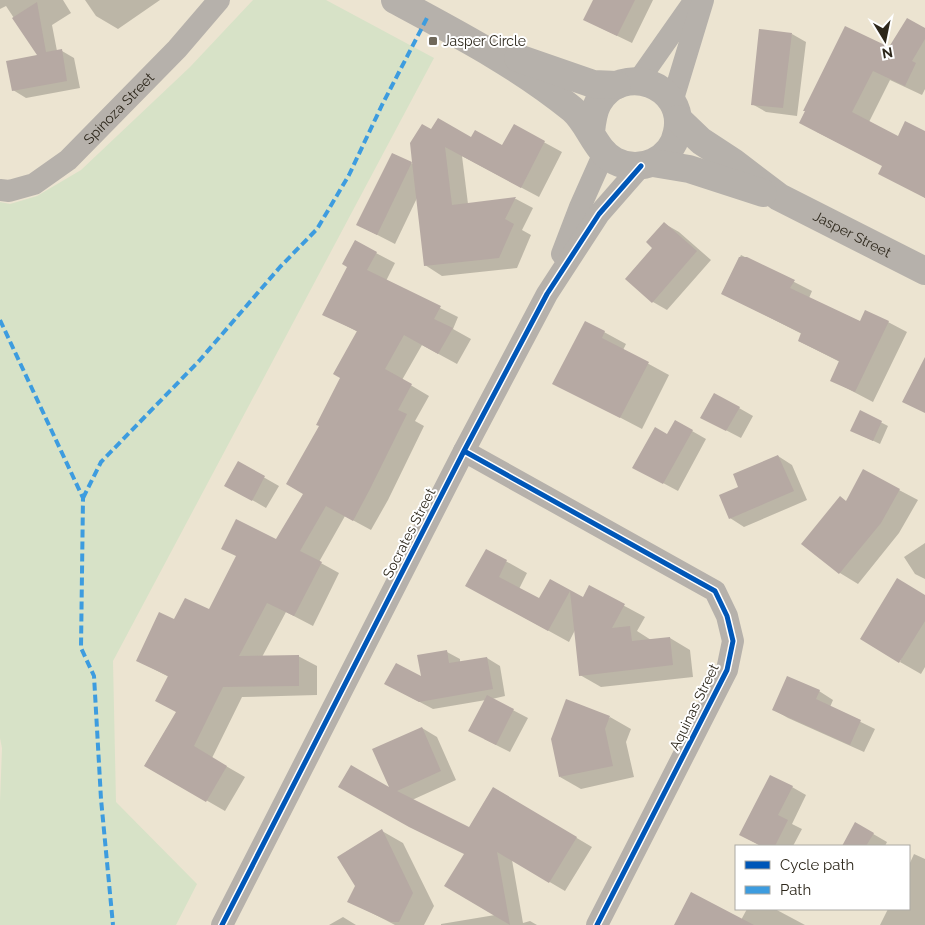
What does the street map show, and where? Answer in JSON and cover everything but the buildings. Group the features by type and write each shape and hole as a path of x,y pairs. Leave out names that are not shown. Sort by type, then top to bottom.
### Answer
{"street":[{"name":"Spinoza Street","path":"0,190 9,191 34,184 68,160 177,49 219,0"},
{"path":"395,0 476,44 539,84 574,111 598,143 615,161 627,166 647,164 664,156 673,145 677,132 675,111 703,0"},
{"path":"598,143 593,116 606,92 627,83 695,0"},
{"path":"476,44 593,84 627,83 658,87 675,111"},
{"name":"Jasper Street","path":"675,111 700,141 741,167 779,196 925,271"},
{"name":"Socrates Street","path":"547,294 580,207 598,143"},
{"name":"Jasper Street","path":"647,164 689,169 750,189 779,196"},
{"name":"Socrates Street","path":"222,925 464,451 547,294 599,214 647,164"},
{"name":"Aquinas Street","path":"464,451 715,591 727,616 733,641 727,670 597,925"}],"green space":[{"path":"253,0 326,0 434,58 113,661 116,802 197,884 176,925 0,925 2,748 0,738 0,202 10,204 37,196 81,170 190,67"}],"marked path":[{"path":"83,498 101,462 199,361 280,267 317,229 349,175 382,105 427,18"},
{"path":"0,320 83,498 81,648 94,676 101,799 113,925"}],"cycle path":[{"path":"222,925 464,451 547,294 599,214 641,166"},
{"path":"464,451 715,591 727,616 733,641 727,670 597,925"}],"place":[{"name":"Jasper Circle","path":"433,41"}]}
